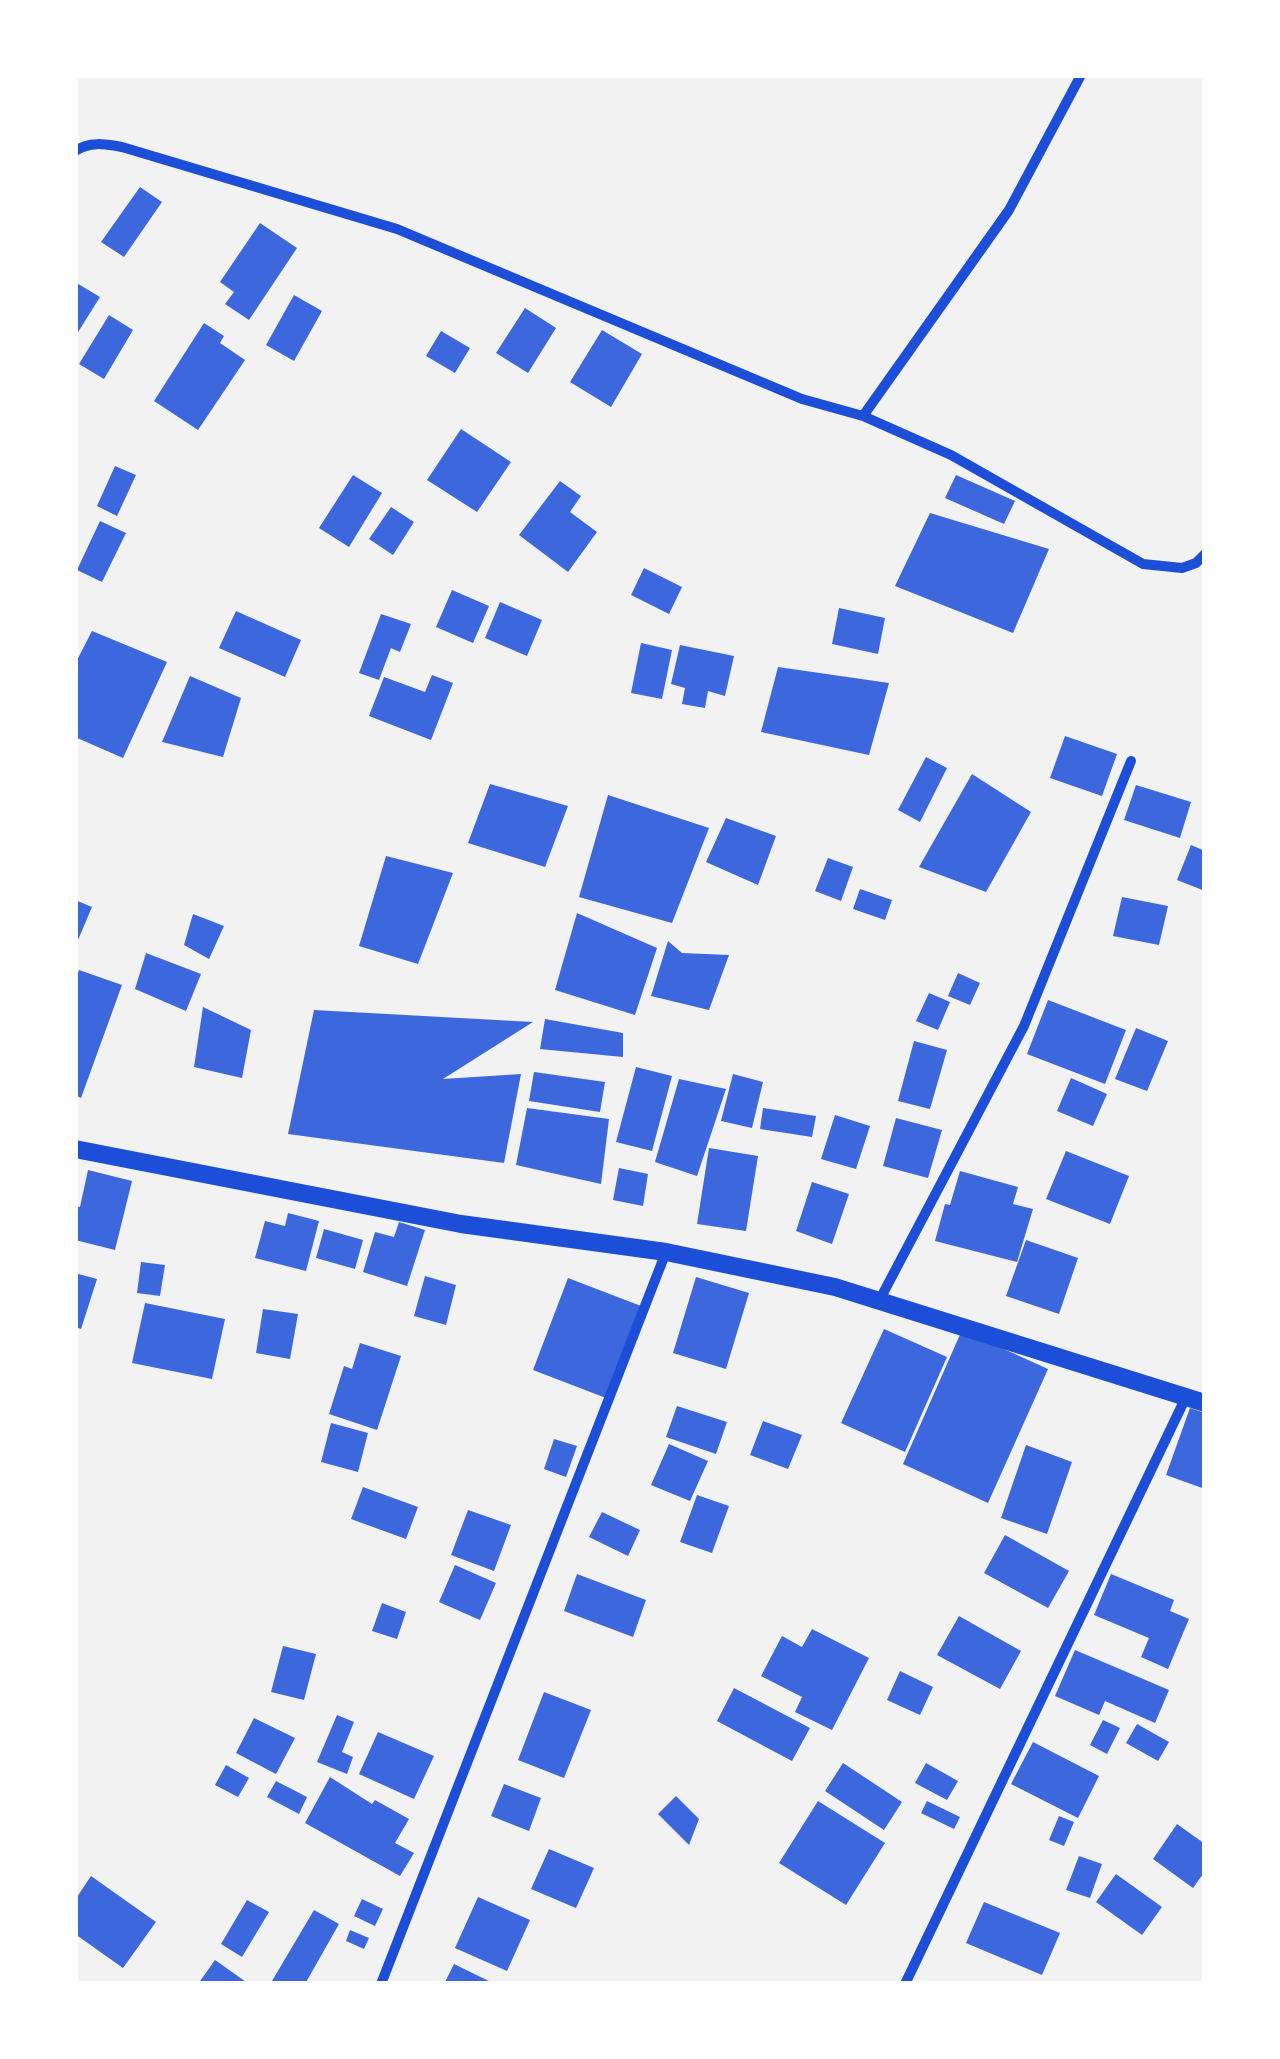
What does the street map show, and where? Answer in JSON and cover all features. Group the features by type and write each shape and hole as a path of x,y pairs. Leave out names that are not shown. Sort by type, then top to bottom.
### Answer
{"street":[{"path":"862,416 1008,210 1081,75"},
{"path":"75,151 100,143 122,146 397,228 802,399 862,416 951,455 1143,564 1182,568 1196,563 1205,554"},
{"path":"879,1300 1024,1026 1131,761"},
{"path":"75,1149 461,1224 666,1252 835,1287 1205,1403"},
{"path":"382,1984 666,1252"},
{"path":"905,1984 1186,1397"}],"building":[{"path":"140,187 162,202 124,257 101,242"},
{"path":"260,223 297,248 249,320 225,304 234,292 220,282"},
{"path":"75,282 100,297 75,337"},
{"path":"294,295 322,311 294,361 266,345"},
{"path":"525,308 556,328 528,373 496,353"},
{"path":"109,315 133,330 104,379 79,364"},
{"path":"204,323 224,336 220,343 245,360 198,430 154,401"},
{"path":"602,330 642,354 611,407 570,382"},
{"path":"441,331 470,348 455,373 426,356"},
{"path":"461,429 511,462 477,512 427,480"},
{"path":"115,466 136,475 117,516 97,506"},
{"path":"353,475 382,493 349,547 319,528"},
{"path":"956,475 1015,501 1004,524 945,498"},
{"path":"560,481 581,496 570,512 597,532 568,572 519,535"},
{"path":"391,507 414,522 393,555 369,539"},
{"path":"930,513 1049,549 1013,633 895,586"},
{"path":"100,521 126,533 102,582 77,570"},
{"path":"644,568 682,587 669,614 631,595"},
{"path":"452,590 489,606 473,643 436,627"},
{"path":"500,602 542,620 527,656 485,638"},
{"path":"839,608 885,618 878,654 832,644"},
{"path":"236,611 301,640 285,677 219,648"},
{"path":"381,614 411,624 400,652 391,648 379,680 359,673"},
{"path":"92,631 167,662 123,758 75,737 75,664"},
{"path":"641,643 672,650 662,699 631,693"},
{"path":"680,645 734,656 725,696 708,691 705,708 682,704 685,688 671,684"},
{"path":"778,667 889,683 869,755 761,732"},
{"path":"432,675 453,683 431,740 369,716 384,677 425,692"},
{"path":"190,676 241,698 223,757 162,742"},
{"path":"1065,736 1117,754 1102,796 1050,778"},
{"path":"926,757 947,768 920,822 898,810"},
{"path":"972,774 1031,812 986,892 919,867"},
{"path":"490,784 568,806 545,867 468,843"},
{"path":"1136,785 1191,802 1180,838 1124,820"},
{"path":"608,795 709,828 672,923 579,897"},
{"path":"726,818 776,836 758,885 706,862"},
{"path":"1191,845 1205,851 1205,891 1177,880"},
{"path":"386,856 453,873 418,964 359,946"},
{"path":"828,858 853,867 841,901 815,891"},
{"path":"860,889 892,900 885,920 853,909"},
{"path":"1122,897 1168,906 1159,945 1113,936"},
{"path":"75,900 92,907 75,947"},
{"path":"577,913 657,948 635,1015 555,990"},
{"path":"193,914 224,926 209,959 184,945"},
{"path":"668,941 682,953 729,955 709,1010 651,996"},
{"path":"146,953 201,974 186,1011 135,989"},
{"path":"79,970 122,985 81,1098 75,1095 75,981"},
{"path":"958,973 980,983 970,1005 948,996"},
{"path":"929,993 950,1002 938,1030 916,1021"},
{"path":"1048,1000 1126,1030 1105,1084 1027,1054"},
{"path":"203,1007 251,1030 242,1078 194,1067"},
{"path":"314,1010 533,1022 443,1079 521,1074 504,1163 288,1134"},
{"path":"545,1019 623,1033 623,1057 540,1049"},
{"path":"1136,1028 1168,1041 1147,1091 1115,1079"},
{"path":"914,1041 947,1050 930,1109 898,1101"},
{"path":"636,1067 672,1076 652,1151 616,1142"},
{"path":"534,1072 605,1082 600,1112 529,1101"},
{"path":"733,1074 763,1082 752,1128 721,1121"},
{"path":"1071,1078 1107,1094 1093,1126 1057,1111"},
{"path":"679,1079 726,1089 697,1176 655,1162"},
{"path":"527,1108 609,1119 601,1184 516,1165"},
{"path":"763,1108 816,1116 812,1137 760,1129"},
{"path":"835,1115 870,1126 856,1169 821,1159"},
{"path":"896,1118 942,1130 928,1178 883,1166"},
{"path":"709,1148 758,1156 746,1231 697,1224"},
{"path":"1066,1151 1129,1176 1110,1224 1046,1199"},
{"path":"619,1168 648,1174 643,1206 613,1200"},
{"path":"88,1170 132,1181 115,1250 75,1240 75,1206 80,1207"},
{"path":"960,1171 1018,1187 1013,1204 1033,1209 1017,1262 935,1241 945,1204 950,1205"},
{"path":"812,1182 849,1194 832,1244 796,1231"},
{"path":"288,1213 319,1221 306,1271 255,1258 265,1221 285,1226"},
{"path":"399,1222 425,1230 407,1286 363,1272 375,1232 394,1237"},
{"path":"324,1229 363,1240 355,1269 316,1258"},
{"path":"1026,1240 1078,1258 1059,1314 1006,1296"},
{"path":"141,1262 165,1265 160,1296 137,1293"},
{"path":"75,1273 97,1279 81,1329 75,1327"},
{"path":"425,1276 456,1285 446,1325 414,1316"},
{"path":"696,1277 749,1293 726,1369 673,1353"},
{"path":"568,1278 641,1306 606,1398 533,1370"},
{"path":"145,1303 225,1319 212,1379 132,1363"},
{"path":"263,1309 298,1314 290,1359 256,1353"},
{"path":"884,1329 947,1357 905,1452 841,1423"},
{"path":"962,1330 1048,1369 988,1503 903,1464"},
{"path":"360,1343 401,1356 377,1430 329,1414 344,1366 352,1369"},
{"path":"677,1406 727,1422 716,1454 666,1437"},
{"path":"1190,1408 1205,1413 1205,1489 1166,1475"},
{"path":"763,1421 802,1435 788,1469 750,1455"},
{"path":"331,1423 368,1433 358,1472 321,1462"},
{"path":"554,1439 577,1446 566,1477 544,1469"},
{"path":"669,1444 708,1461 690,1501 651,1485"},
{"path":"1026,1445 1072,1462 1047,1534 1001,1518"},
{"path":"363,1487 418,1507 406,1539 351,1519"},
{"path":"697,1495 729,1506 712,1553 680,1542"},
{"path":"468,1510 511,1525 494,1571 451,1555"},
{"path":"602,1512 640,1530 628,1556 589,1537"},
{"path":"1005,1535 1069,1571 1048,1608 984,1573"},
{"path":"455,1565 496,1583 480,1620 439,1602"},
{"path":"577,1574 646,1600 633,1637 564,1611"},
{"path":"1111,1574 1174,1600 1170,1611 1189,1619 1168,1669 1141,1657 1149,1638 1094,1615"},
{"path":"382,1603 406,1612 397,1639 372,1631"},
{"path":"959,1616 1021,1651 1000,1689 937,1655"},
{"path":"812,1629 869,1658 832,1730 795,1712 802,1697 761,1676 782,1636 802,1647"},
{"path":"283,1646 316,1654 304,1700 271,1692"},
{"path":"1075,1650 1169,1690 1155,1723 1105,1701 1099,1715 1055,1696"},
{"path":"900,1671 933,1687 920,1715 887,1700"},
{"path":"734,1688 810,1728 792,1761 717,1721"},
{"path":"544,1692 591,1710 564,1778 518,1760"},
{"path":"337,1715 354,1722 342,1752 353,1757 347,1774 317,1762"},
{"path":"254,1718 295,1738 276,1774 236,1753"},
{"path":"1103,1720 1120,1728 1107,1754 1090,1745"},
{"path":"1137,1724 1169,1742 1158,1761 1126,1743"},
{"path":"378,1732 434,1756 414,1799 359,1774"},
{"path":"1033,1742 1099,1776 1078,1818 1011,1784"},
{"path":"843,1763 902,1802 884,1830 825,1791"},
{"path":"926,1763 958,1781 947,1800 915,1783"},
{"path":"226,1765 249,1778 238,1797 215,1785"},
{"path":"330,1777 372,1804 375,1800 409,1819 395,1843 414,1853 400,1876 305,1823"},
{"path":"276,1781 307,1797 299,1814 267,1797"},
{"path":"504,1784 541,1798 529,1831 491,1816"},
{"path":"676,1796 699,1819 689,1845 658,1814"},
{"path":"818,1801 885,1843 846,1905 779,1863"},
{"path":"927,1801 960,1817 954,1829 921,1813"},
{"path":"1059,1816 1074,1822 1064,1846 1049,1840"},
{"path":"1177,1824 1205,1844 1205,1871 1193,1888 1153,1859"},
{"path":"549,1849 594,1868 576,1908 531,1889"},
{"path":"1079,1856 1102,1864 1090,1898 1066,1890"},
{"path":"1116,1874 1162,1907 1142,1935 1096,1902"},
{"path":"91,1876 156,1922 123,1968 75,1934 75,1900"},
{"path":"478,1897 530,1920 507,1971 455,1948"},
{"path":"362,1899 383,1909 375,1926 354,1916"},
{"path":"247,1900 269,1912 242,1957 221,1944"},
{"path":"984,1902 1060,1933 1042,1975 966,1943"},
{"path":"314,1910 339,1924 305,1984 277,1984 272,1981"},
{"path":"350,1930 369,1938 364,1949 346,1941"},
{"path":"215,1960 249,1984 198,1984"},
{"path":"454,1964 495,1984 444,1984"}]}
